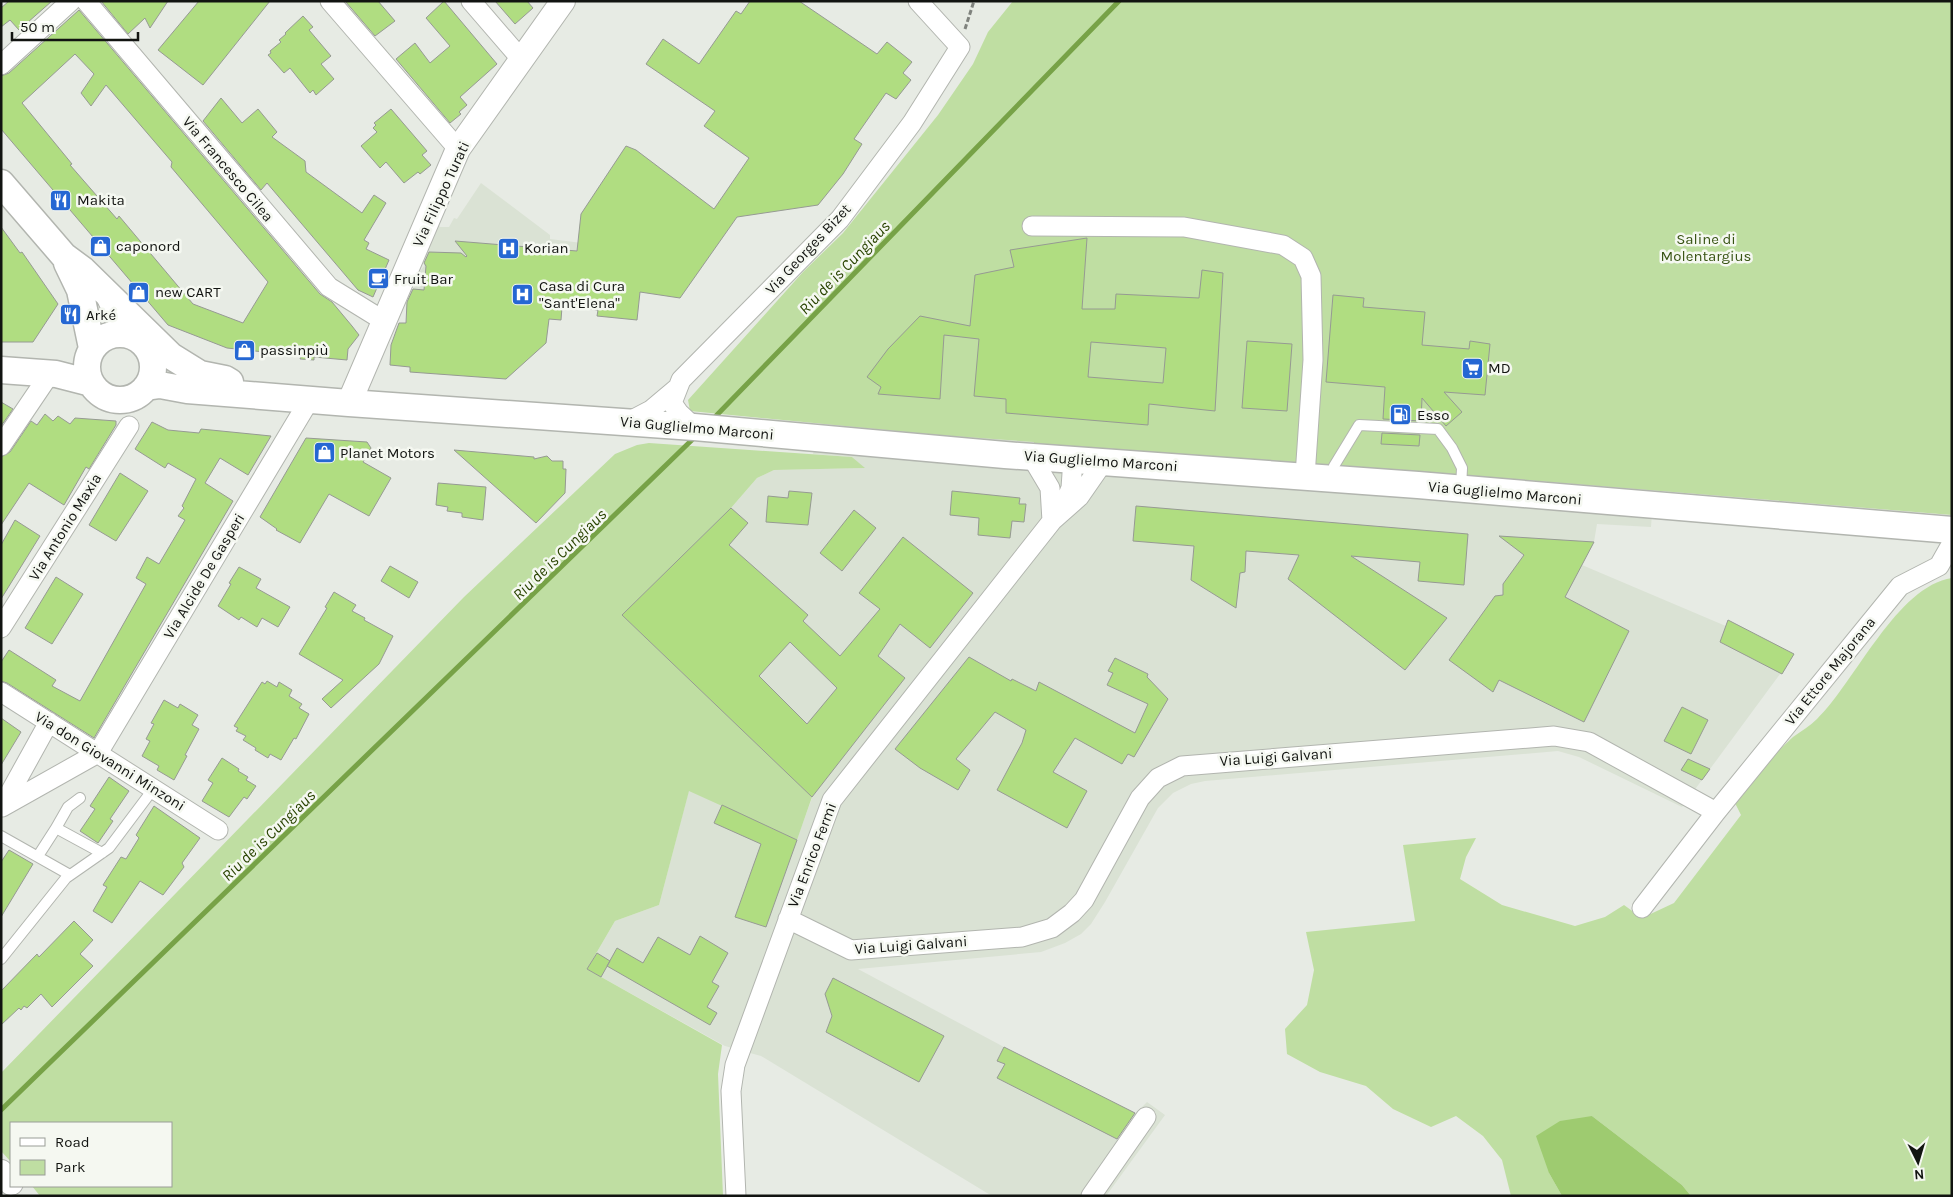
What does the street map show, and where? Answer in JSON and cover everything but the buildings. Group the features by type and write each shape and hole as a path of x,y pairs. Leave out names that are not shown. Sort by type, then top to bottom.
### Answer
{"main road":[{"path":"1,183 64,256 83,270 171,356 200,374 225,379 250,394"},
{"path":"4,372 52,375 90,364 102,339 114,334 127,334 138,339 147,347 152,358 152,373 146,387 136,396 124,400 111,399 100,393 90,364 80,290 64,256"},
{"name":"Via Guglielmo Marconi","path":"152,358 169,372 189,381 221,386 250,394"},
{"name":"Via Guglielmo Marconi","path":"146,387 160,385 187,390 349,403 636,423 687,420 841,440 1305,476 1952,530"}],"street":[{"path":"1,65 71,1"},
{"name":"Via Francesco Cilea","path":"86,1 329,287 384,321"},
{"path":"330,1 458,149"},
{"path":"471,1 521,59"},
{"name":"Via Filippo Turati","path":"349,403 458,149 563,1"},
{"path":"918,1 960,47"},
{"name":"Via Georges Bizet","path":"636,423 676,389 681,380 840,219 912,123 960,47"},
{"path":"1032,226 1184,228 1282,245 1302,258 1311,276 1313,360 1305,476"},
{"path":"108,295 127,334"},
{"path":"1,446 52,375"},
{"path":"676,389 672,403 687,420"},
{"name":"Via Alcide De Gasperi","path":"98,753 310,399"},
{"name":"Via Antonio Maxia","path":"1,628 129,426"},
{"path":"1031,456 1050,488 1056,517"},
{"path":"1056,517 1071,488 1073,459"},
{"name":"Via Enrico Fermi","path":"736,1196 731,1092 735,1065 832,800 1056,517 1079,497 1104,461"},
{"name":"Via Ettore Majorana","path":"1716,812 1900,586 1939,566 1952,543"},
{"name":"Via don Giovanni Minzoni","path":"3,696 49,722 218,830"},
{"path":"2,808 49,722"},
{"name":"Via Luigi Galvani","path":"788,919 851,950 1022,937 1052,928 1072,913 1084,900 1140,798 1158,778 1182,766 1211,762 1554,736 1589,742 1716,812"},
{"path":"2,808 98,753"},
{"path":"1642,908 1716,812"},
{"path":"1091,1196 1146,1117"},
{"path":"1,1172 10,1182"}],"lane":[{"path":"1332,479 1334,466 1359,425 1438,429 1452,448 1462,468 1461,489"},
{"path":"1,959 66,878 109,848 154,788"},
{"path":"38,856 68,808 80,798"},
{"path":"56,828 102,853"},
{"path":"1,836 70,875"}],"path":[{"path":"960,47 974,1"}],"shaded area":[{"name":"Korian","path":"481,183 550,235 550,239 590,244 562,307 561,320 407,307 409,289 413,289 417,275 424,266 425,252 437,222 440,227 449,227 454,218 457,219"},
{"path":"860,372 1656,457 1651,527 1597,524 1594,542 1582,565 1794,655 1682,807 1579,757 1558,751 1205,781 1191,784 1173,793 1158,808 1091,924 1081,934 1065,943 1041,952 858,969 1004,1047 1136,1113 1147,1102 1165,1115 1106,1196 992,1196 761,1056 725,1046 587,969 615,921 659,905 689,790 797,839 812,798 622,615 731,508 757,478 774,470 864,468 852,457 813,454 820,424"}],"green space":[{"name":"Saline di Molentargius","path":"1013,1 1952,1 1952,515 1526,480 1034,447 1034,442 939,435 690,411 688,400 803,272 843,233 938,115 973,64 988,32"},
{"path":"649,443 852,457 865,468 774,470 757,478 731,508 622,615 812,797 797,840 689,791 659,905 615,921 587,969 722,1045 718,1074 723,1196 40,1196 33,1187 172,1187 172,1122 10,1122 10,1161 1,1151 1,1073 464,597 615,454 637,445"},
{"path":"1952,578 1952,1196 1691,1196 1682,1185 1592,1116 1549,1173 1562,1196 1511,1196 1502,1160 1483,1136 1456,1116 1431,1127 1393,1109 1366,1086 1320,1072 1287,1054 1285,1029 1307,1005 1314,970 1306,932 1415,921 1403,845 1476,838 1466,857 1460,879 1502,905 1575,926 1605,917 1624,905 1642,918 1674,903 1741,815 1735,803 1754,778 1793,737 1817,719 1831,703 1895,616 1913,598 1932,585"},
{"path":"1592,1116 1682,1185 1691,1196 1562,1196 1549,1173 1536,1136 1560,1121"}],"waterway":[{"name":"Riu de is Cungiaus","path":"712,420 1119,1"},
{"name":"Riu de is Cungiaus","path":"1,1110 697,435"}],"place":[{"name":"Makita","path":"61,200"},
{"name":"caponord","path":"100,246"},
{"name":"Korian","path":"508,248"},
{"name":"Fruit Bar","path":"378,279"},
{"name":"new CART","path":"139,292"},
{"name":"Casa di Cura \"Sant'Elena\"","path":"523,295"},
{"name":"Arké","path":"70,315"},
{"name":"passinpiù","path":"244,350"},
{"name":"MD","path":"1472,368"},
{"name":"Esso","path":"1401,415"},
{"name":"Planet Motors","path":"324,453"}]}
